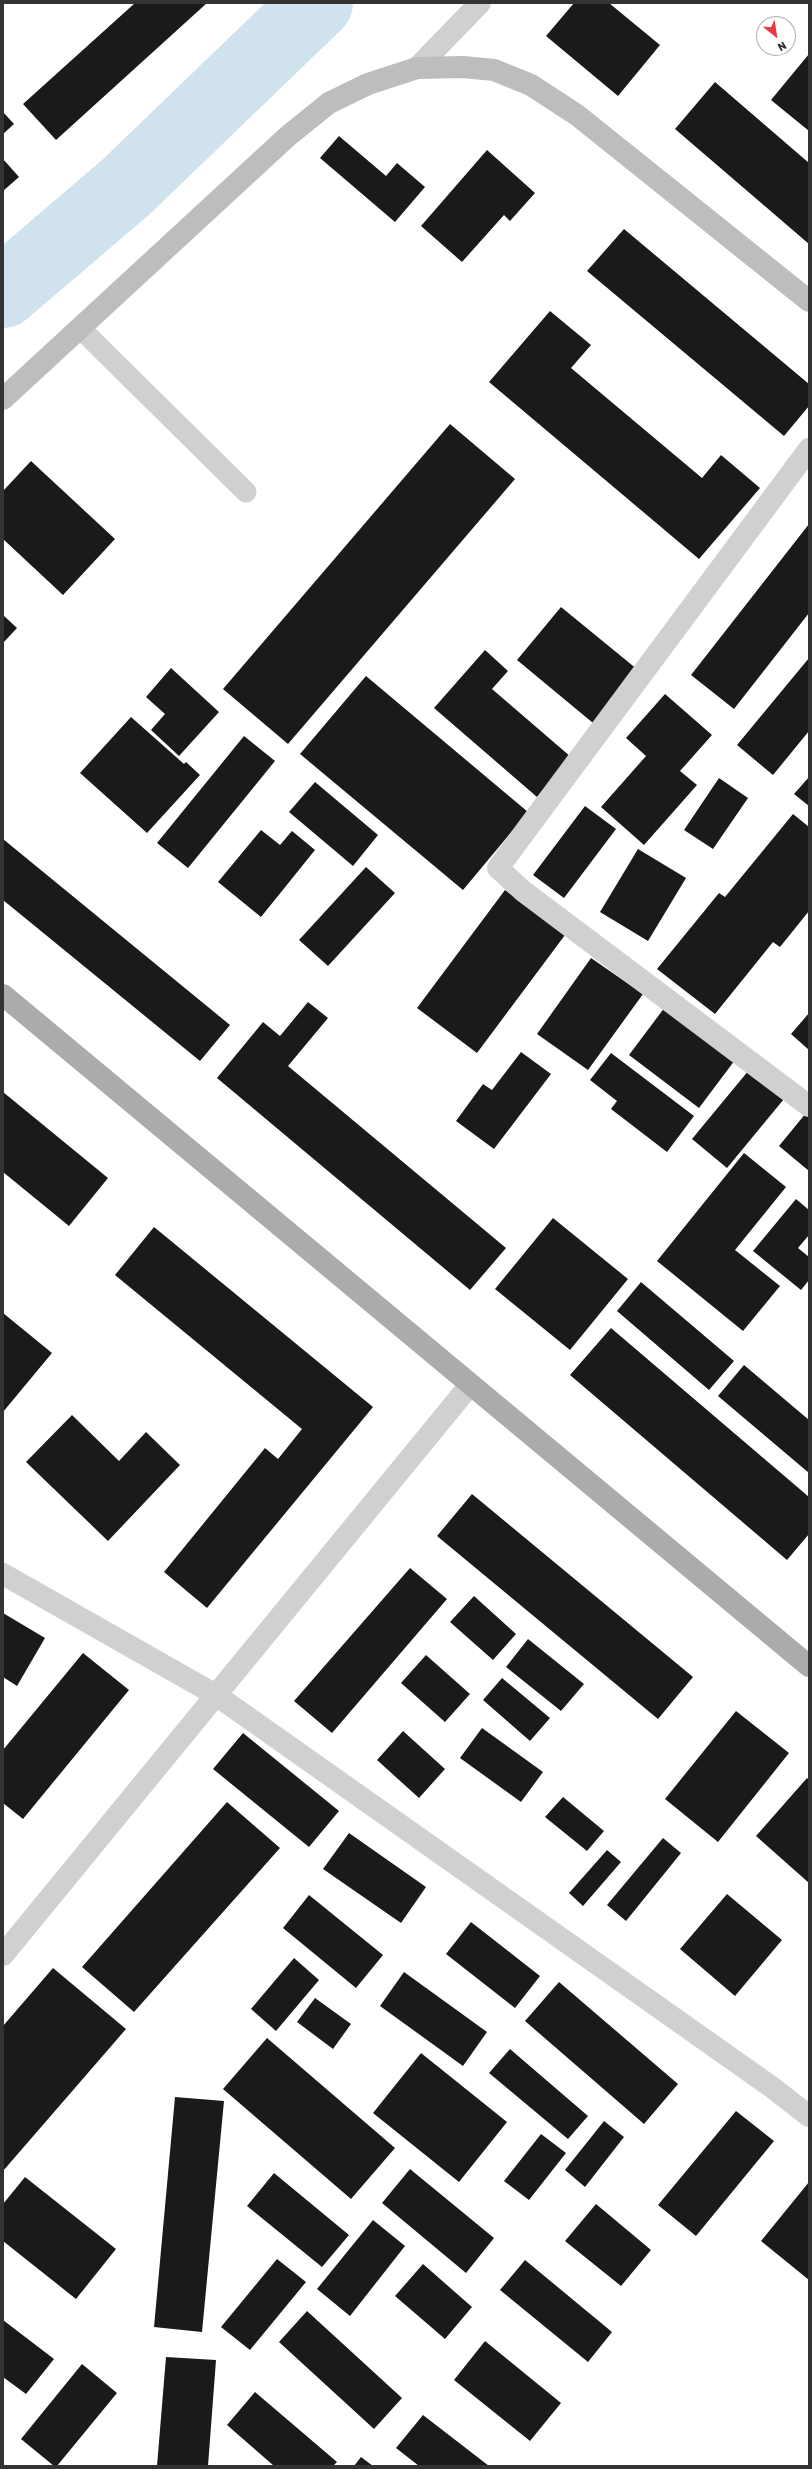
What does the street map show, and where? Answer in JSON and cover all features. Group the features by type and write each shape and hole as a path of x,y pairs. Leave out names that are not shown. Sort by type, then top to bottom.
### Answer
{"main road":[{"path":"3,399 288,136 329,103 368,84 417,68 462,67 494,70 531,85 577,115 809,301"},
{"path":"3,995 809,1666"}],"street":[{"path":"417,68 480,3"},
{"path":"809,449 498,868 523,891 809,1106"},
{"path":"3,1955 470,1385"},
{"path":"3,1574 216,1695 773,2088 809,2116"}],"lane":[{"path":"80,328 246,492"}],"building":[{"path":"135,3 207,3 56,140 23,104"},
{"path":"574,3 609,3 660,45 618,96 546,36"},
{"path":"809,54 809,131 771,100"},
{"path":"715,82 809,163 809,244 675,129"},
{"path":"3,112 14,124 3,134"},
{"path":"339,136 386,176 397,163 425,187 395,222 320,158"},
{"path":"487,150 535,193 510,221 504,215 462,262 421,226"},
{"path":"3,159 19,177 3,191"},
{"path":"624,229 809,384 809,406 784,436 587,271"},
{"path":"550,311 591,345 571,368 702,478 721,455 760,488 699,559 489,382"},
{"path":"450,424 515,479 288,744 223,689"},
{"path":"31,461 115,539 63,595 3,539 3,491"},
{"path":"809,524 809,613 734,709 691,675"},
{"path":"561,607 638,670 593,723 517,660"},
{"path":"3,615 17,628 3,643"},
{"path":"485,650 508,671 492,689 571,757 537,797 434,708"},
{"path":"809,658 809,731 773,775 737,745"},
{"path":"171,668 219,712 179,756 151,730 165,714 146,697"},
{"path":"366,676 528,812 463,890 300,754"},
{"path":"665,694 712,735 680,771 697,785 644,845 601,807 646,756 626,738"},
{"path":"131,717 184,764 186,762 200,775 147,833 80,773"},
{"path":"244,736 275,761 188,868 157,843"},
{"path":"809,777 809,806 794,794"},
{"path":"719,778 748,798 713,849 684,830"},
{"path":"315,782 378,835 353,866 289,812"},
{"path":"585,806 616,829 564,898 533,875"},
{"path":"793,814 809,827 809,911 780,947 773,942 715,1014 657,969 719,893 725,897"},
{"path":"261,830 280,845 292,831 315,850 261,917 218,882"},
{"path":"3,839 230,1025 200,1061 3,900"},
{"path":"638,849 686,878 648,941 600,912"},
{"path":"366,867 395,893 328,966 299,940"},
{"path":"505,890 565,935 477,1053 417,1008"},
{"path":"591,958 643,994 588,1070 537,1034"},
{"path":"308,1002 328,1018 288,1066 506,1248 470,1290 217,1078 263,1022 280,1036"},
{"path":"665,1007 735,1060 699,1108 629,1055"},
{"path":"809,1013 809,1050 791,1034"},
{"path":"521,1052 551,1074 494,1149 456,1121 483,1084 492,1090"},
{"path":"611,1053 694,1116 667,1152 611,1109 617,1101 590,1080"},
{"path":"749,1070 784,1099 727,1168 692,1139"},
{"path":"3,1092 108,1178 69,1226 3,1172"},
{"path":"806,1113 809,1116 809,1171 779,1146"},
{"path":"744,1153 786,1187 735,1250 780,1286 743,1331 657,1261"},
{"path":"796,1199 809,1210 809,1235 798,1248 809,1257 809,1280 801,1290 753,1251"},
{"path":"553,1218 628,1279 570,1350 495,1289"},
{"path":"154,1227 373,1407 207,1608 164,1572 265,1448 278,1459 302,1429 115,1275"},
{"path":"641,1282 734,1361 709,1390 617,1311"},
{"path":"3,1313 52,1353 3,1412"},
{"path":"611,1328 809,1497 809,1534 787,1560 570,1375"},
{"path":"744,1365 809,1420 809,1473 718,1396"},
{"path":"72,1415 119,1461 146,1432 180,1465 108,1541 26,1462"},
{"path":"472,1494 693,1677 658,1719 437,1536"},
{"path":"410,1568 447,1599 332,1733 294,1701"},
{"path":"474,1596 516,1634 493,1660 450,1622"},
{"path":"3,1613 45,1638 17,1686 3,1677"},
{"path":"528,1639 584,1684 561,1711 506,1667"},
{"path":"83,1653 129,1690 23,1819 3,1803 3,1750"},
{"path":"426,1655 470,1694 445,1722 401,1683"},
{"path":"502,1678 550,1718 530,1741 483,1700"},
{"path":"736,1711 789,1753 718,1842 665,1799"},
{"path":"482,1728 543,1772 521,1802 460,1758"},
{"path":"403,1731 445,1769 419,1798 377,1760"},
{"path":"243,1733 339,1811 309,1847 213,1769"},
{"path":"807,1778 809,1780 809,1883 756,1836"},
{"path":"563,1797 604,1831 587,1851 545,1817"},
{"path":"227,1802 280,1848 134,2012 82,1967"},
{"path":"349,1833 426,1887 401,1923 323,1869"},
{"path":"663,1838 681,1853 626,1921 607,1905"},
{"path":"607,1850 621,1862 583,1906 569,1893"},
{"path":"727,1894 782,1940 735,1996 680,1949"},
{"path":"309,1895 383,1955 356,1988 283,1928"},
{"path":"471,1922 540,1976 515,2008 446,1954"},
{"path":"294,1958 319,1980 276,2031 251,2009"},
{"path":"53,1968 126,2029 3,2171 3,2026"},
{"path":"404,1972 487,2032 463,2066 380,2006"},
{"path":"559,1982 678,2084 644,2124 525,2021"},
{"path":"315,1998 351,2024 333,2049 297,2022"},
{"path":"267,2038 395,2148 351,2199 223,2089"},
{"path":"510,2049 588,2116 568,2139 489,2073"},
{"path":"421,2053 507,2122 459,2182 373,2113"},
{"path":"175,2097 224,2101 202,2332 154,2327"},
{"path":"736,2111 774,2141 696,2236 658,2205"},
{"path":"604,2121 624,2137 585,2187 565,2170"},
{"path":"541,2134 566,2153 529,2200 504,2181"},
{"path":"410,2169 494,2238 466,2273 382,2203"},
{"path":"274,2173 349,2235 322,2267 247,2206"},
{"path":"25,2177 116,2249 76,2299 3,2241 3,2204"},
{"path":"809,2182 809,2280 761,2241"},
{"path":"596,2204 651,2250 621,2286 565,2241"},
{"path":"373,2220 405,2246 350,2316 317,2289"},
{"path":"277,2259 306,2282 250,2350 221,2327"},
{"path":"525,2260 612,2332 588,2362 500,2290"},
{"path":"423,2264 472,2307 445,2339 395,2296"},
{"path":"307,2311 402,2398 374,2429 279,2342"},
{"path":"3,2320 54,2359 26,2394 3,2377"},
{"path":"485,2341 561,2403 530,2441 454,2380"},
{"path":"166,2357 216,2360 208,2466 157,2466"},
{"path":"82,2364 117,2393 57,2466 54,2466 21,2439"},
{"path":"255,2392 337,2462 333,2466 274,2466 227,2425"},
{"path":"423,2415 489,2466 419,2466 396,2448"},
{"path":"361,2457 373,2466 354,2466"}],"waterway":[{"path":"3,292 126,187 317,3"}]}
